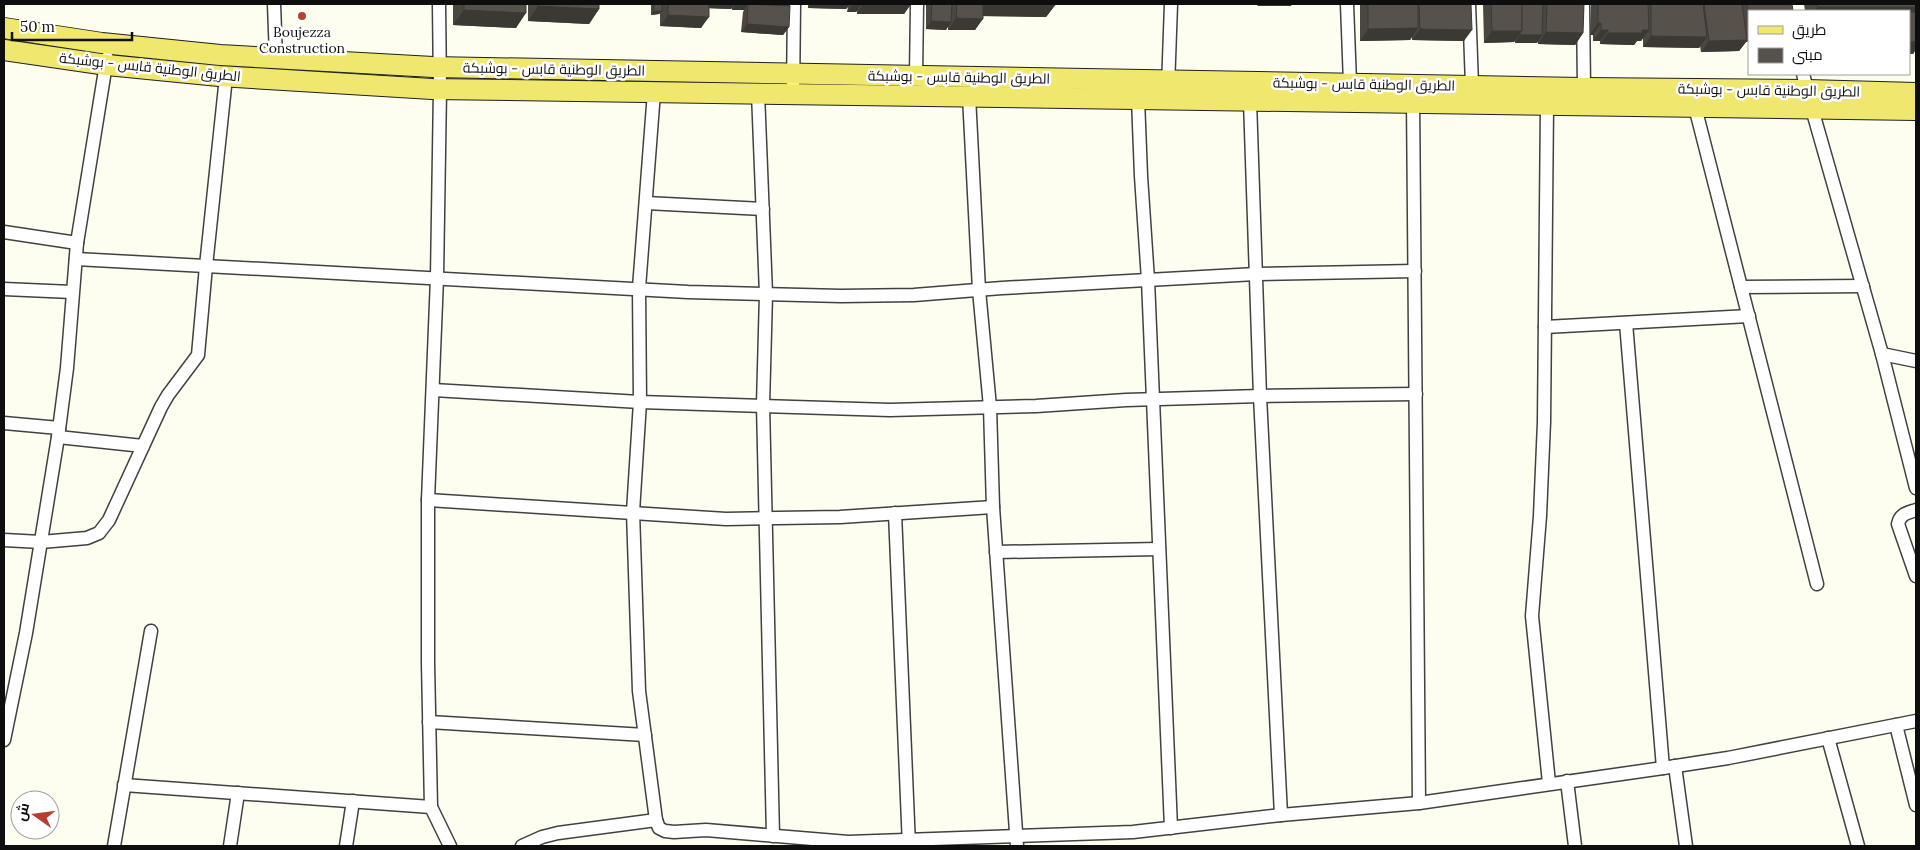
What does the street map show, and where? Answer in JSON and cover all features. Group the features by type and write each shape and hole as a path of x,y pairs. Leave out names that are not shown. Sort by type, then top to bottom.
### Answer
{"main road":[{"name":"الطريق الوطنية قابس - بوشبكة","path":"4,28 110,44 220,55 793,84 969,96 1138,99 1168,90 1350,83 1413,94 1547,105 1916,110"},
{"name":"الطريق الوطنية قابس - بوشبكة","path":"4,50 106,65 226,77 440,89 758,93 793,84 916,76 1168,90 1250,101 1413,94 1472,85 1584,88 1805,82 1916,93"}],"street":[{"path":"274,4 276,58"},
{"path":"439,4 438,278 428,500 429,722 431,807 450,846"},
{"path":"793,84 794,4"},
{"path":"916,76 917,4"},
{"path":"1168,90 1171,4"},
{"path":"1347,4 1350,83"},
{"path":"1469,4 1472,85"},
{"path":"1583,4 1584,88"},
{"path":"4,740 26,633 59,432 67,368 77,243 110,44"},
{"path":"4,540 41,542 87,538 99,533 109,520 168,395 198,355 226,77"},
{"path":"1805,82 1882,354 1916,488"},
{"path":"654,92 639,288 640,402 634,512 638,662 645,735 656,820 659,828 665,831 706,830 848,842 909,844 1017,841 1133,832 1281,815 1419,803 1669,767 1916,721"},
{"path":"758,93 766,294 763,405 773,836"},
{"path":"1413,94 1419,803"},
{"path":"969,96 979,290 990,407 993,507 1017,841"},
{"path":"1138,99 1140,176 1148,280 1171,828"},
{"path":"1250,101 1260,396 1281,815"},
{"path":"1547,105 1544,422 1540,516 1532,616 1549,783"},
{"path":"1695,107 1818,584"},
{"path":"646,202 763,209"},
{"path":"4,232 77,243"},
{"path":"76,259 766,294 886,296 1256,274 1415,271"},
{"path":"1741,287 1863,286"},
{"path":"4,289 72,292"},
{"path":"1545,327 1749,316"},
{"path":"1626,322 1669,767 1686,846"},
{"path":"1882,354 1916,361"},
{"path":"433,390 640,402 890,410 1152,399 1416,394"},
{"path":"4,423 143,446"},
{"path":"428,500 726,519 766,519 993,507"},
{"path":"1916,510 1904,513 1898,524 1916,576"},
{"path":"895,513 909,844"},
{"path":"996,552 1159,549"},
{"path":"114,846 151,631"},
{"path":"429,722 645,735"},
{"path":"1896,724 1916,805"},
{"path":"1828,738 1858,846"},
{"path":"1567,781 1575,846"},
{"path":"124,785 431,807"},
{"path":"230,846 238,793"},
{"path":"346,846 352,801"},
{"path":"522,846 558,833 656,820"}],"building":[{"path":"464,4 526,4 526,13 464,10"},
{"path":"538,4 599,4 599,9 538,6"},
{"path":"654,4 662,4 662,11 654,11"},
{"path":"668,4 709,4 709,17 668,15"},
{"path":"748,4 790,6 789,27 747,24"},
{"path":"932,4 952,4 951,22 931,21"},
{"path":"957,4 983,4 983,19 956,18"},
{"path":"1368,4 1418,4 1418,28 1368,29"},
{"path":"1419,4 1471,4 1472,30 1420,29"},
{"path":"1491,4 1522,4 1522,31 1492,31"},
{"path":"1522,4 1543,4 1542,35 1520,35 1522,31"},
{"path":"1547,4 1584,4 1583,33 1546,32"},
{"path":"1598,4 1648,4 1649,30 1642,30 1642,33 1608,33 1608,30 1601,30 1601,23 1598,23"},
{"path":"1651,4 1703,4 1707,37 1651,36"},
{"path":"1704,4 1742,4 1747,40 1709,41"},
{"path":"1747,4 1792,4 1793,10 1748,10"},
{"path":"1817,4 1916,4 1916,7 1818,7"},
{"path":"1910,12 1916,12 1916,42 1910,42"}],"place":[{"name":"Boujezza Construction","path":"302,16"}]}
